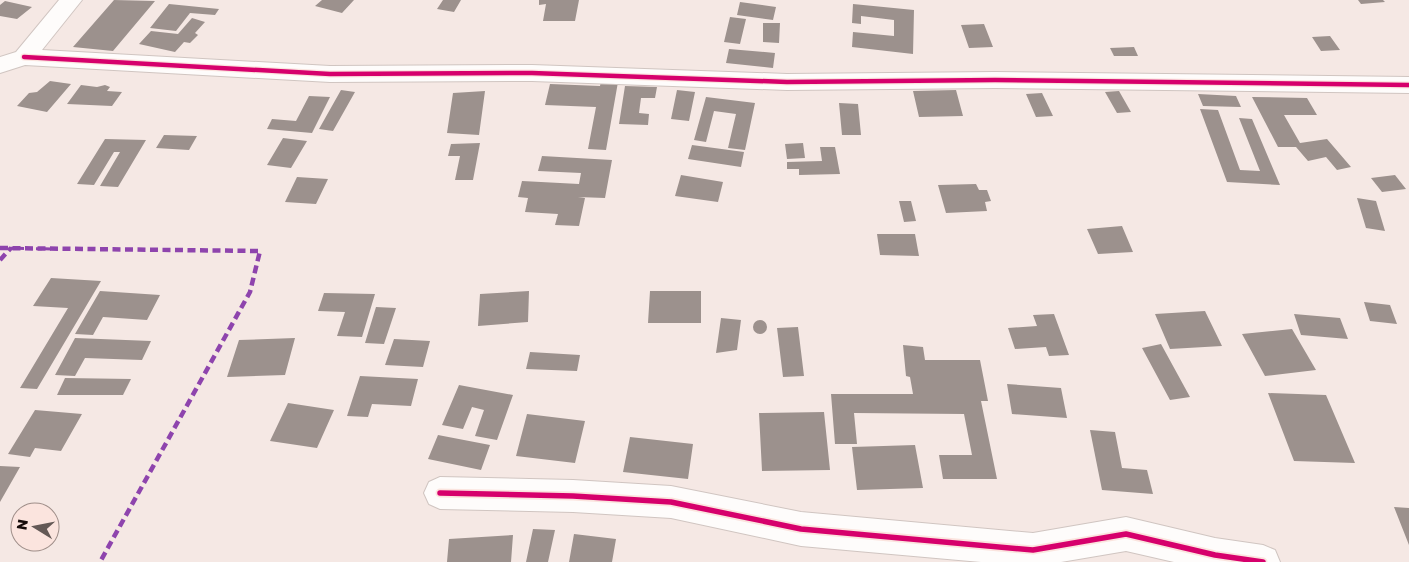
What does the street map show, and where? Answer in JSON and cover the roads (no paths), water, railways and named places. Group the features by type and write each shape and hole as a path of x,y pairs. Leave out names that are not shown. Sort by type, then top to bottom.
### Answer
{"street":[{"path":"24,56 72,0"},
{"path":"0,65 24,56 330,74 532,73 787,82 995,80 1409,85"},
{"path":"440,494 573,496 671,502 801,529 1033,550 1126,534 1215,555 1263,562"}]}
